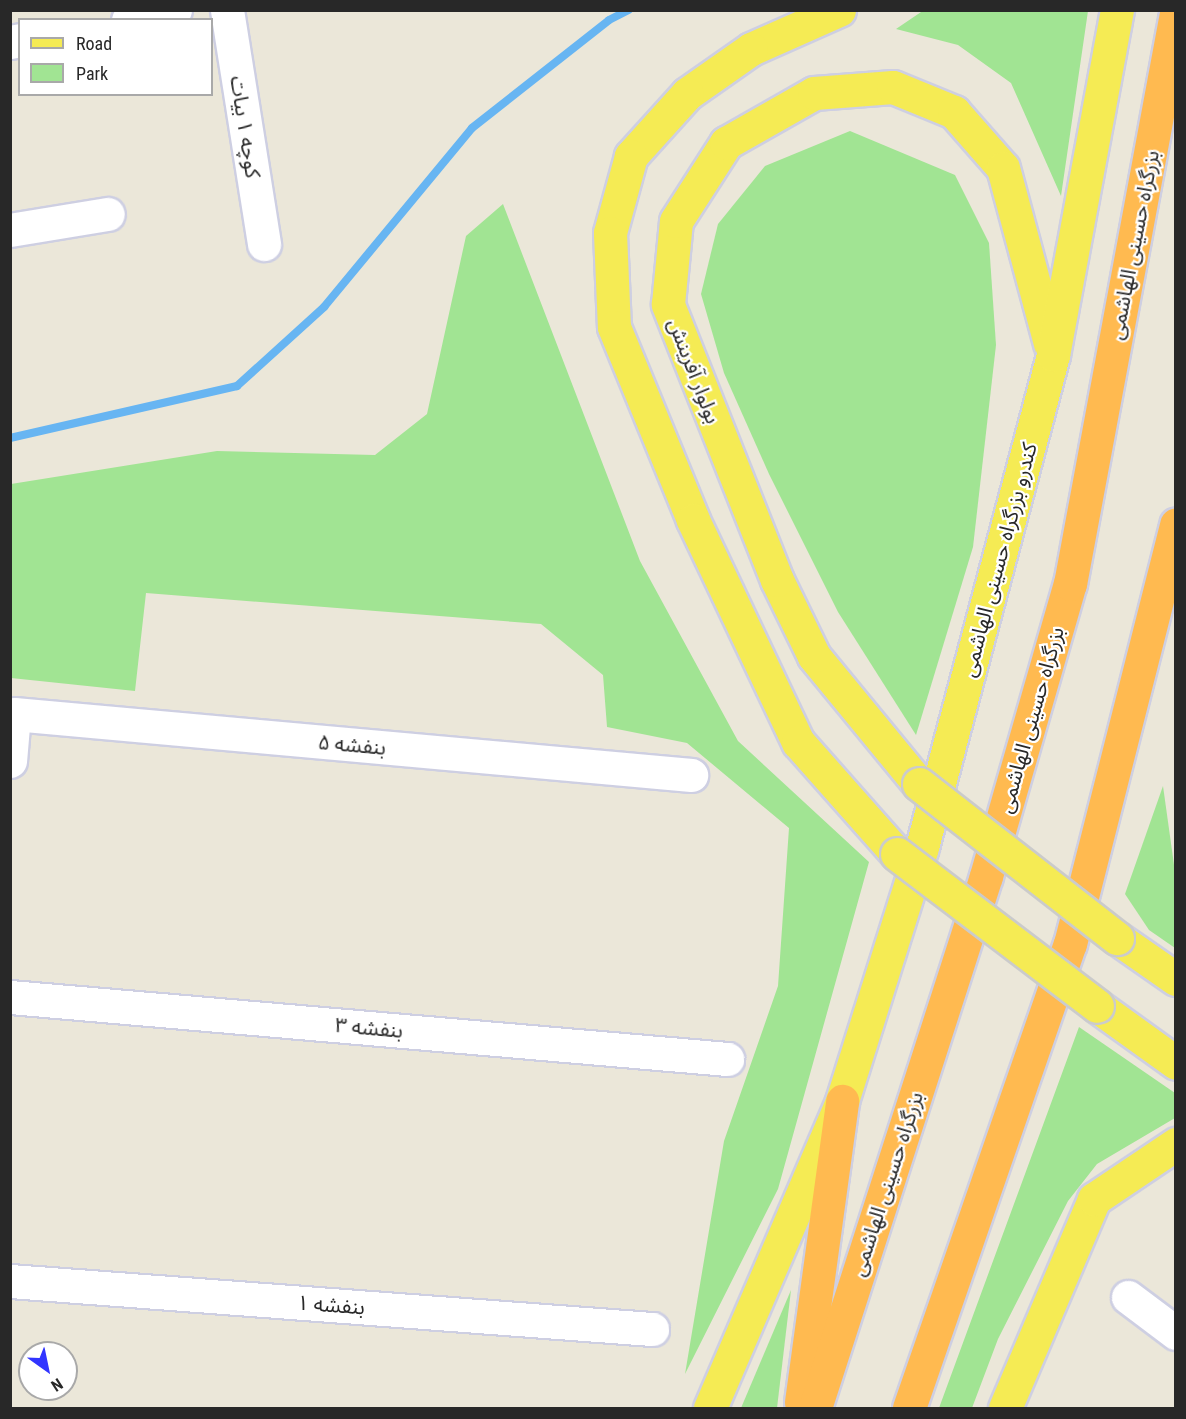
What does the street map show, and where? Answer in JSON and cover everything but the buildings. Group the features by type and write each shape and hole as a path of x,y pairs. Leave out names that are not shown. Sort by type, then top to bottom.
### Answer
{"highway":[{"name":"بزرگراه حسینی الهاشمی","path":"815,1408 986,876 1070,584 1176,13"},
{"path":"909,1408 1070,944 1176,524"},
{"path":"800,1408 842,1101"}],"main road":[{"path":"839,10 751,49 687,94 631,156 610,233 614,327 693,520 798,742 897,854 1176,1063"},
{"name":"کندرو بزرگراه حسینی الهاشمی","path":"710,1408 842,1101 922,847 1053,355 1117,10"},
{"name":"بولوار آفرینش","path":"1053,355 1030,250 1003,168 954,112 893,87 814,93 726,142 676,220 668,304 777,580 814,656 919,784 1118,938 1176,979"},
{"path":"1005,1408 1094,1199 1176,1144"}],"street":[{"path":"137,18 175,10"},
{"name":"کوچه ۱ بیات","path":"227,10 264,244"},
{"path":"10,230 108,214"},
{"name":"بنفشه ۵","path":"10,761 14,714 691,775"},
{"name":"بنفشه ۳","path":"10,997 727,1059"},
{"name":"بنفشه ۱","path":"10,1281 652,1329"},
{"path":"1128,1297 1176,1333"}],"green space":[{"path":"924,10 1088,11 1061,196 1011,83 958,45 896,29"},
{"path":"850,131 955,175 989,243 996,345 973,547 916,735 838,612 769,474 724,373 701,294 718,224 765,166"},
{"path":"503,204 640,561 738,741 869,862 778,1189 685,1374 724,1141 778,986 789,828 687,743 607,727 603,675 541,624 146,593 135,691 11,678 11,484 217,451 375,455 427,414 466,236"},
{"path":"1163,786 1175,872 1175,948 1149,930 1125,894"},
{"path":"1079,1027 1175,1093 1175,1118 1097,1164 1068,1201 998,1339 972,1408 939,1408"},
{"path":"791,1290 777,1408 741,1408"}],"waterway":[{"path":"10,438 237,386 324,307 472,128 609,20 629,10"}]}
